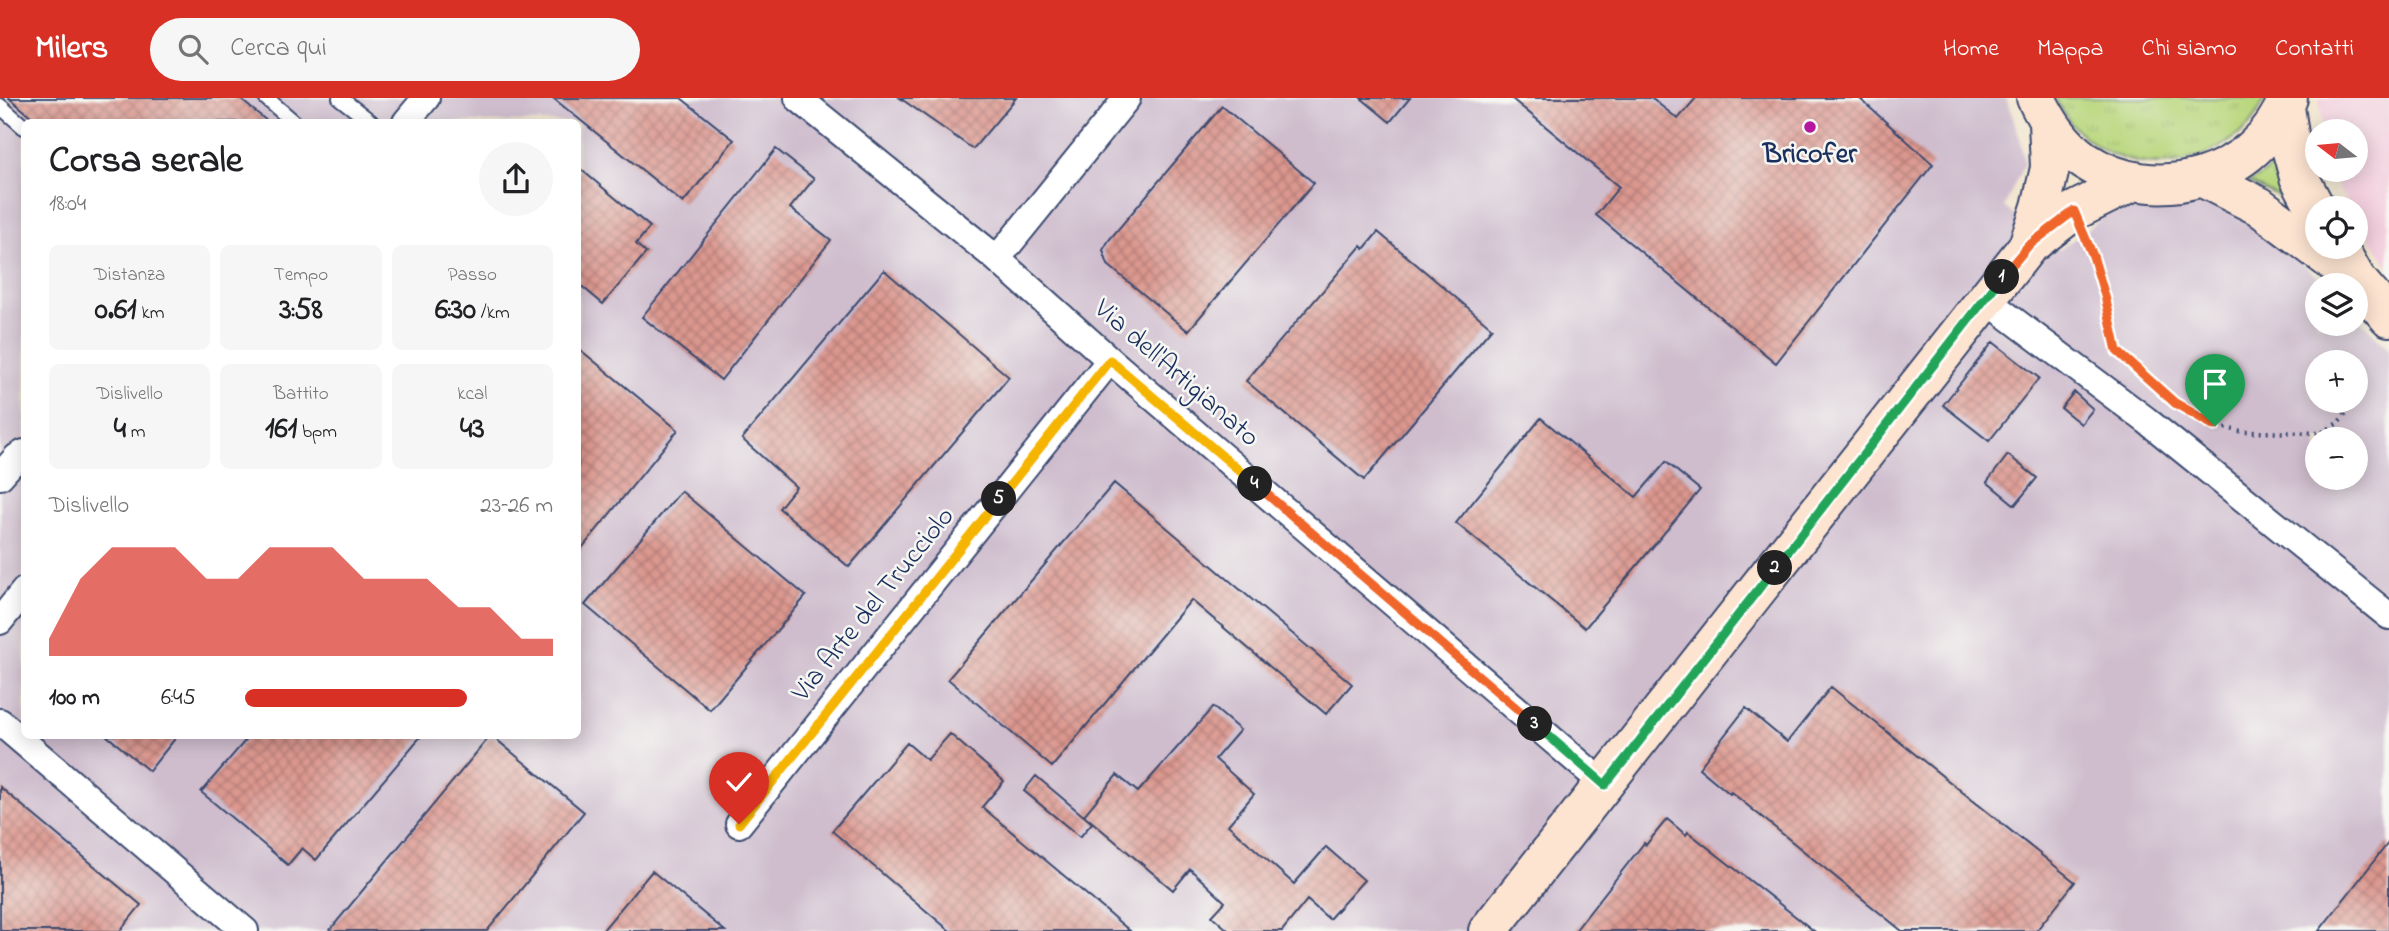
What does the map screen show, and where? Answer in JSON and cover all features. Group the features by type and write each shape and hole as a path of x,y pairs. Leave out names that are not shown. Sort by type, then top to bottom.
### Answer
{"street":[{"path":"408,119 426,98"},
{"name":"Via dell'Artigianato","path":"797,98 997,258 1110,360 1605,785"},
{"path":"997,258 1128,98"},
{"path":"2042,110 2065,143 2085,161 2108,173 2134,181 2158,184 2203,178 2229,166 2251,150 2270,130 2286,102"},
{"path":"2286,102 2291,148 2299,177 2309,196"},
{"path":"2028,246 2050,168 2042,110"},
{"path":"2203,178 2259,206 2347,263 2389,317"},
{"path":"1488,931 2028,246 2074,211 2134,181"},
{"path":"1985,299 2147,419 2389,615"},
{"name":"Via Arte del Trucciolo","path":"739,824 1110,360"},
{"path":"0,477 21,455"},
{"path":"0,621 21,595"},
{"path":"0,722 245,931"}],"lane":[{"path":"266,98 290,119"},
{"path":"340,98 367,119"},
{"path":"0,106 21,124"}],"path":[{"path":"2074,211 2093,256 2117,351 2175,403 2215,426 2244,432 2321,433 2337,423 2345,413"}],"shaded area":[{"path":"0,98 2006,98 2020,138 2024,164 2004,207 2059,250 2108,214 2163,203 2222,207 2282,243 2313,273 2305,273 2305,336 2368,336 2368,328 2389,349 2389,931 0,931"},
{"path":"2319,98 2389,98 2389,266 2368,235 2368,196 2343,196 2336,182 2368,182 2368,119 2322,119"}],"green space":[{"path":"2055,98 2266,98 2251,122 2230,141 2209,153 2186,161 2163,164 2117,156 2096,145 2073,126"},
{"path":"2280,157 2298,209 2249,183 2266,173"}],"building":[{"path":"9,98 239,98 264,119 34,119"},
{"path":"553,98 681,98 734,140 683,203"},
{"path":"900,98 1016,98 973,149"},
{"path":"1361,98 1410,98 1390,122"},
{"path":"1511,98 1651,98 1678,119 1696,98 1859,98 1933,164 1776,363 1596,215 1619,187"},
{"path":"1222,106 1314,183 1188,331 1108,265 1103,250"},
{"path":"776,149 814,179 790,208 831,240 721,380 642,317"},
{"path":"581,170 650,227 636,244 646,253 603,304 581,286"},
{"path":"1378,232 1492,328 1364,480 1246,381 1361,246 1364,249"},
{"path":"884,270 1009,377 849,567 779,508 796,487 742,439"},
{"path":"1993,342 2039,378 1989,441 1943,405"},
{"path":"581,350 678,430 581,549"},
{"path":"2074,392 2093,409 2081,424 2061,408"},
{"path":"1541,418 1636,497 1666,462 1700,490 1585,628 1456,523"},
{"path":"2008,455 2037,478 2015,505 1987,482"},
{"path":"1114,483 1352,684 1326,714 1191,600 1052,767 948,679"},
{"path":"681,491 806,596 710,710 585,605"},
{"path":"1831,687 2075,882 2036,931 1902,931 1699,768 1746,708 1787,742"},
{"path":"1213,707 1240,730 1215,759 1254,794 1228,825 1294,884 1326,847 1364,880 1329,919 1307,900 1282,931 1229,931 1212,916 1225,902 1190,869 1173,890 1084,815 1117,775 1138,792"},
{"path":"950,734 1004,781 982,807 1130,931 950,931 832,831 907,743 927,760"},
{"path":"111,739 175,739 149,771"},
{"path":"247,739 419,739 316,860 302,848 288,865 201,792"},
{"path":"488,739 496,739 584,812 487,931 329,931"},
{"path":"1036,776 1092,823 1080,837 1024,791"},
{"path":"0,787 141,905 120,931 0,931"},
{"path":"1667,819 1686,835 1688,832 1814,931 1575,931 1644,843 1646,845"},
{"path":"2389,842 2389,931 2319,931"},
{"path":"652,871 725,931 602,931"}],"place":[{"name":"Bricofer","path":"1810,127"}],"route":[{"path":"739,824 1110,360 1605,785 2028,246 2074,211 2093,256 2117,351 2175,403 2215,426"}]}
